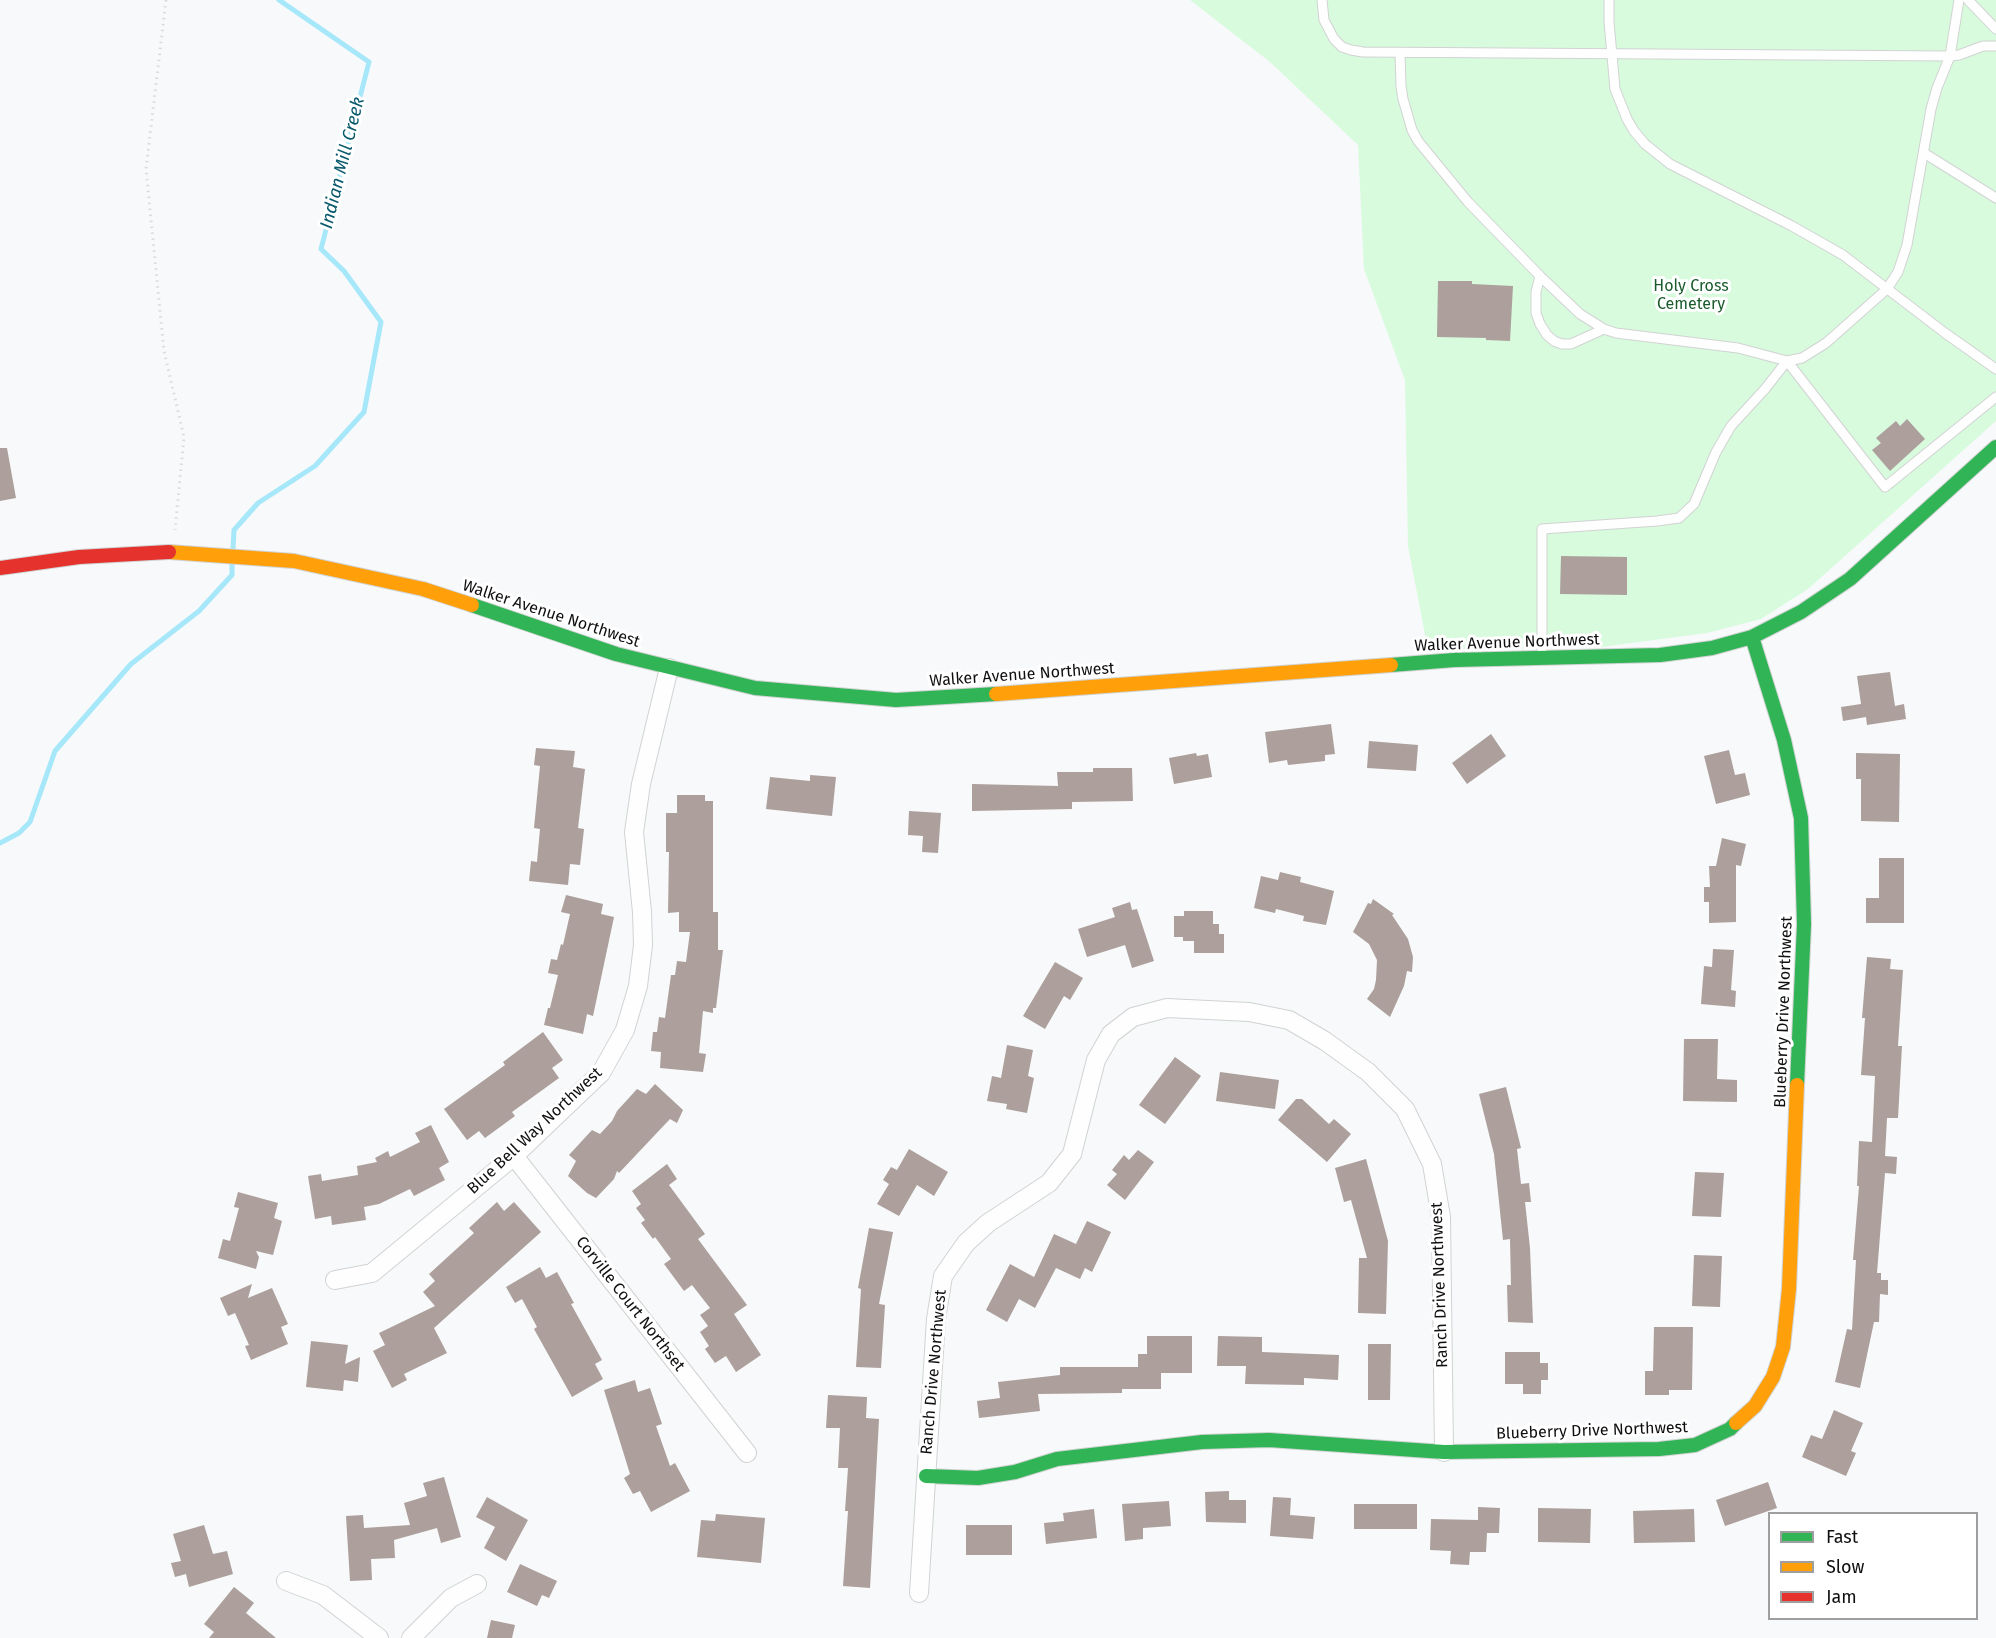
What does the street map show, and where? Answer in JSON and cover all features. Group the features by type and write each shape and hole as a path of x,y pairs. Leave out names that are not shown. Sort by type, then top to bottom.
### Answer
{"main road":[{"name":"Walker Avenue Northwest","path":"0,568 79,557 176,552 254,556 320,565 423,589 616,654 669,668 755,688 896,700 1454,660 1660,655 1712,648 1752,637 1801,612 1850,579 1996,447"},
{"path":"1967,472 1986,476"},
{"name":"Blueberry Drive Northwest","path":"926,1476 978,1478 1015,1472 1057,1460 1202,1442 1269,1440 1444,1452 1659,1449 1695,1444 1730,1429 1755,1406 1773,1377 1783,1347 1789,1288 1804,924 1801,818 1784,740 1752,637"}],"street":[{"name":"Blue Bell Way Northwest","path":"335,1280 372,1273 514,1156 602,1073 625,1030 638,986 643,945 634,832 641,784 669,668"},
{"name":"Ranch Drive Northwest","path":"919,1593 936,1319 943,1276 966,1243 987,1223 1049,1182 1072,1154 1096,1060 1111,1034 1133,1017 1167,1008 1249,1012 1289,1020 1325,1041 1368,1072 1405,1109 1432,1164 1441,1217 1444,1452"},
{"name":"Corville Court Northset","path":"514,1156 747,1453"},
{"path":"286,1581 322,1596 379,1638"},
{"path":"411,1638 451,1598 477,1584"}],"lane":[{"path":"1322,0 1324,20 1329,31 1342,47 1363,52 1950,56 1983,46 1996,46"},
{"path":"1609,0 1615,89 1634,132 1656,154 1686,173 1821,241 1859,266 1996,369"},
{"path":"1400,53 1403,99 1412,130 1426,153 1468,202 1580,315 1605,329 1632,336 1738,348 1787,361 1802,358 1814,352 1865,310 1887,289 1898,272 1907,245 1931,109 1950,56 1959,0"},
{"path":"1968,0 1996,29"},
{"path":"1924,153 1996,198"},
{"path":"1540,276 1536,292 1536,313 1547,336 1562,344 1571,344 1605,329"},
{"path":"1787,361 1885,487 1996,397"},
{"path":"1542,658 1542,529 1679,518 1694,504 1716,452 1731,426 1787,361"}],"path":[{"path":"166,0 146,168 164,351 184,438 176,552"}],"green space":[{"name":"Holy Cross Cemetery","path":"1190,0 1996,0 1996,421 1808,589 1761,619 1707,633 1601,647 1428,650 1408,546 1405,380 1364,269 1358,145 1270,62"}],"building":[{"path":"1438,281 1472,281 1472,284 1513,286 1510,341 1437,337"},
{"path":"1907,419 1925,439 1890,471 1872,450 1881,443 1876,438 1896,421 1900,426"},
{"path":"0,448 7,448 16,498 0,501"},
{"path":"1561,556 1627,557 1627,595 1560,594"},
{"path":"1890,672 1895,706 1904,704 1906,719 1867,725 1866,717 1843,721 1841,707 1861,704 1857,676"},
{"path":"1331,724 1335,754 1325,755 1325,761 1288,765 1287,760 1269,763 1265,732"},
{"path":"1491,734 1506,756 1467,784 1452,763"},
{"path":"1369,741 1418,745 1416,771 1367,768"},
{"path":"536,748 575,751 573,767 585,769 578,828 584,829 580,865 570,864 568,885 529,881 531,861 537,862 540,829 534,828 540,766 534,765"},
{"path":"1729,750 1735,775 1745,773 1750,795 1716,804 1704,756"},
{"path":"1196,753 1197,756 1208,754 1212,777 1174,784 1169,758"},
{"path":"1856,753 1900,754 1899,822 1861,821 1861,779 1856,779"},
{"path":"1093,768 1132,768 1133,801 1072,802 1072,809 972,811 972,784 1058,786 1057,772 1093,772"},
{"path":"810,775 836,777 832,816 766,809 770,777 810,781"},
{"path":"677,795 705,795 705,801 713,801 713,912 718,912 718,950 723,950 716,1008 713,1008 713,1013 703,1011 699,1053 706,1054 703,1072 660,1068 661,1052 651,1051 653,1032 657,1032 659,1017 665,1018 671,975 675,975 677,961 686,962 690,932 679,932 679,912 668,913 669,852 666,852 666,813 677,813"},
{"path":"909,811 941,813 938,853 922,852 923,836 908,835"},
{"path":"1722,838 1746,844 1741,866 1736,865 1736,922 1709,923 1709,902 1704,902 1704,887 1710,887 1709,866 1716,866"},
{"path":"1879,858 1904,858 1904,923 1866,923 1866,898 1879,898"},
{"path":"1280,872 1301,877 1300,882 1334,891 1326,925 1303,921 1304,916 1276,909 1275,913 1254,908 1261,876 1278,880"},
{"path":"566,895 603,904 601,914 614,917 593,1016 587,1014 583,1034 544,1025 558,975 548,973 551,959 557,960 570,914 561,912"},
{"path":"1373,899 1394,914 1392,915 1408,939 1413,957 1412,972 1407,971 1404,986 1390,1017 1367,999 1374,989 1377,960 1369,944 1353,932 1368,903 1371,904"},
{"path":"1130,902 1132,910 1137,909 1154,961 1132,968 1125,945 1087,957 1078,929 1115,917 1112,908"},
{"path":"1184,911 1213,911 1213,924 1219,924 1219,934 1224,934 1224,953 1194,953 1194,941 1183,941 1183,937 1174,937 1174,916 1184,916"},
{"path":"1713,949 1734,950 1731,990 1736,991 1735,1007 1701,1004 1704,966 1712,967"},
{"path":"1867,957 1891,959 1890,969 1903,970 1898,1046 1902,1046 1898,1118 1887,1118 1885,1156 1897,1157 1896,1174 1885,1173 1877,1273 1881,1273 1881,1280 1888,1280 1888,1295 1880,1294 1879,1322 1874,1322 1860,1388 1835,1382 1847,1329 1852,1330 1859,1141 1872,1142 1875,1076 1861,1075 1865,1018 1862,1018"},
{"path":"1055,962 1083,978 1070,1000 1064,996 1045,1029 1023,1016"},
{"path":"543,1032 563,1060 552,1068 559,1078 512,1112 515,1116 485,1138 479,1131 467,1140 444,1109 505,1065 503,1062"},
{"path":"1684,1039 1718,1039 1717,1079 1737,1080 1737,1102 1683,1101"},
{"path":"1007,1045 1033,1050 1028,1076 1034,1078 1027,1113 1006,1109 1007,1104 987,1101 992,1076 1001,1078"},
{"path":"1175,1057 1201,1076 1165,1124 1139,1105"},
{"path":"1220,1072 1279,1080 1275,1109 1216,1101"},
{"path":"655,1084 683,1110 677,1123 670,1119 619,1173 617,1171 614,1179 596,1198 587,1193 568,1176 576,1161 569,1155 592,1130 600,1134 637,1089 646,1094"},
{"path":"1506,1087 1521,1148 1517,1149 1521,1184 1529,1183 1531,1202 1525,1202 1530,1248 1533,1323 1508,1322 1507,1285 1511,1285 1510,1239 1503,1240 1494,1154 1479,1094"},
{"path":"1296,1099 1302,1099 1329,1124 1334,1119 1351,1134 1327,1162 1278,1120"},
{"path":"431,1125 449,1162 439,1168 445,1180 414,1196 410,1189 379,1204 364,1207 366,1220 332,1225 331,1216 315,1219 308,1176 321,1174 322,1181 358,1175 357,1166 377,1162 375,1158 388,1151 390,1157 420,1142 415,1133"},
{"path":"909,1149 948,1172 934,1196 917,1185 899,1216 877,1204 889,1184 883,1180 891,1167 897,1170"},
{"path":"1138,1150 1154,1162 1125,1200 1107,1185 1117,1174 1112,1170 1124,1155 1129,1160"},
{"path":"1366,1159 1388,1241 1386,1314 1358,1313 1359,1258 1367,1258 1351,1200 1344,1202 1335,1168"},
{"path":"667,1164 677,1179 669,1185 705,1234 698,1239 747,1305 734,1314 761,1355 736,1372 726,1356 715,1363 705,1349 709,1346 700,1332 708,1326 700,1315 710,1308 692,1285 684,1291 664,1264 671,1259 641,1223 645,1220 636,1208 641,1204 632,1191"},
{"path":"1695,1172 1724,1173 1721,1217 1692,1216"},
{"path":"238,1192 278,1203 274,1218 282,1221 273,1255 256,1251 259,1257 256,1269 218,1258 223,1239 230,1241 239,1208 234,1207"},
{"path":"497,1202 504,1211 514,1202 541,1232 434,1328 447,1353 404,1374 407,1380 392,1388 373,1351 385,1345 379,1333 435,1306 423,1292 435,1281 429,1274 474,1233 469,1228"},
{"path":"1087,1221 1111,1232 1092,1272 1085,1268 1080,1279 1056,1268 1035,1308 1019,1299 1007,1322 986,1310 1010,1264 1034,1277 1054,1234 1076,1244"},
{"path":"869,1228 893,1232 879,1304 885,1305 881,1368 856,1367 861,1289 858,1288"},
{"path":"1694,1255 1722,1256 1720,1307 1692,1306"},
{"path":"540,1267 546,1278 557,1272 574,1303 571,1304 602,1360 595,1364 603,1379 572,1397 534,1329 537,1327 522,1299 515,1303 506,1287"},
{"path":"252,1284 248,1298 272,1288 288,1324 281,1327 288,1344 251,1360 245,1346 249,1345 235,1313 228,1316 220,1298"},
{"path":"1654,1327 1693,1327 1692,1390 1669,1390 1669,1395 1645,1395 1645,1371 1653,1371"},
{"path":"1147,1336 1192,1336 1192,1373 1161,1373 1161,1389 1122,1389 1122,1393 1038,1394 1040,1411 979,1418 977,1401 1000,1398 998,1382 1060,1375 1060,1367 1138,1367 1138,1354 1147,1354"},
{"path":"1218,1336 1262,1337 1262,1352 1339,1355 1338,1380 1304,1378 1304,1385 1245,1384 1246,1366 1217,1366"},
{"path":"311,1341 348,1345 345,1364 360,1357 358,1382 344,1380 343,1391 306,1387"},
{"path":"1368,1344 1391,1344 1390,1400 1368,1400"},
{"path":"1505,1352 1540,1352 1540,1363 1548,1363 1548,1380 1541,1380 1541,1394 1523,1394 1523,1384 1505,1384"},
{"path":"635,1380 638,1392 650,1388 662,1424 656,1426 670,1466 675,1463 690,1491 651,1512 640,1491 633,1494 624,1478 630,1474 604,1390"},
{"path":"828,1395 867,1397 866,1418 879,1419 870,1588 843,1586 848,1511 845,1511 848,1468 838,1468 840,1428 826,1428"},
{"path":"1834,1410 1863,1423 1851,1451 1856,1453 1846,1476 1802,1457 1811,1435 1822,1439"},
{"path":"444,1477 461,1537 441,1543 437,1528 394,1540 395,1558 371,1559 372,1580 350,1581 346,1516 363,1515 364,1528 410,1525 404,1503 427,1496 423,1483"},
{"path":"1768,1482 1777,1508 1725,1526 1716,1500"},
{"path":"1229,1491 1229,1500 1246,1500 1246,1523 1206,1522 1205,1492"},
{"path":"487,1497 528,1520 506,1561 484,1548 495,1527 476,1517"},
{"path":"1273,1497 1291,1498 1290,1515 1315,1517 1313,1539 1270,1536"},
{"path":"1169,1501 1171,1526 1143,1528 1143,1539 1125,1541 1122,1504"},
{"path":"1354,1504 1417,1504 1417,1529 1354,1529"},
{"path":"1478,1507 1500,1508 1499,1533 1487,1533 1486,1552 1470,1552 1469,1565 1450,1564 1451,1551 1430,1550 1431,1519 1478,1520"},
{"path":"1538,1508 1591,1509 1590,1543 1538,1542"},
{"path":"1094,1509 1097,1538 1046,1544 1044,1523 1064,1521 1063,1513"},
{"path":"1694,1509 1695,1542 1634,1543 1633,1511"},
{"path":"716,1514 765,1518 761,1563 697,1557 701,1520 715,1521"},
{"path":"204,1525 213,1554 227,1551 233,1574 189,1587 186,1574 175,1577 171,1563 181,1561 173,1534"},
{"path":"966,1525 1012,1525 1012,1555 966,1555"},
{"path":"520,1564 557,1581 549,1598 542,1595 537,1606 507,1592"},
{"path":"234,1587 254,1603 246,1613 276,1638 209,1638 214,1632 204,1624"},
{"path":"491,1620 515,1625 512,1638 487,1638"}],"waterway":[{"name":"Indian Mill Creek","path":"233,549 234,530 258,503 315,466 364,412 381,322 344,271 321,249 369,62 279,0"},
{"name":"Indian Mill Creek","path":"0,843 19,833 30,822 55,751 131,664 199,611 232,575 232,564"}],"traffic: fast":[{"path":"1391,665 1454,660 1660,655 1712,648 1752,637 1801,612 1850,579 1996,447"},
{"path":"472,605 616,654 755,688 896,700 996,694"},
{"path":"1752,637 1784,740 1801,818 1804,924 1797,1085"},
{"path":"926,1476 978,1478 1015,1472 1057,1459 1202,1442 1269,1440 1444,1452 1659,1449 1695,1445 1730,1429 1736,1423"}],"traffic: slow":[{"path":"169,552 294,561 423,589 472,605"},
{"path":"996,694 1391,665"},
{"path":"1736,1423 1755,1406 1773,1377 1783,1347 1789,1289 1797,1085"}],"traffic: jam":[{"path":"0,568 79,557 169,552"}]}
